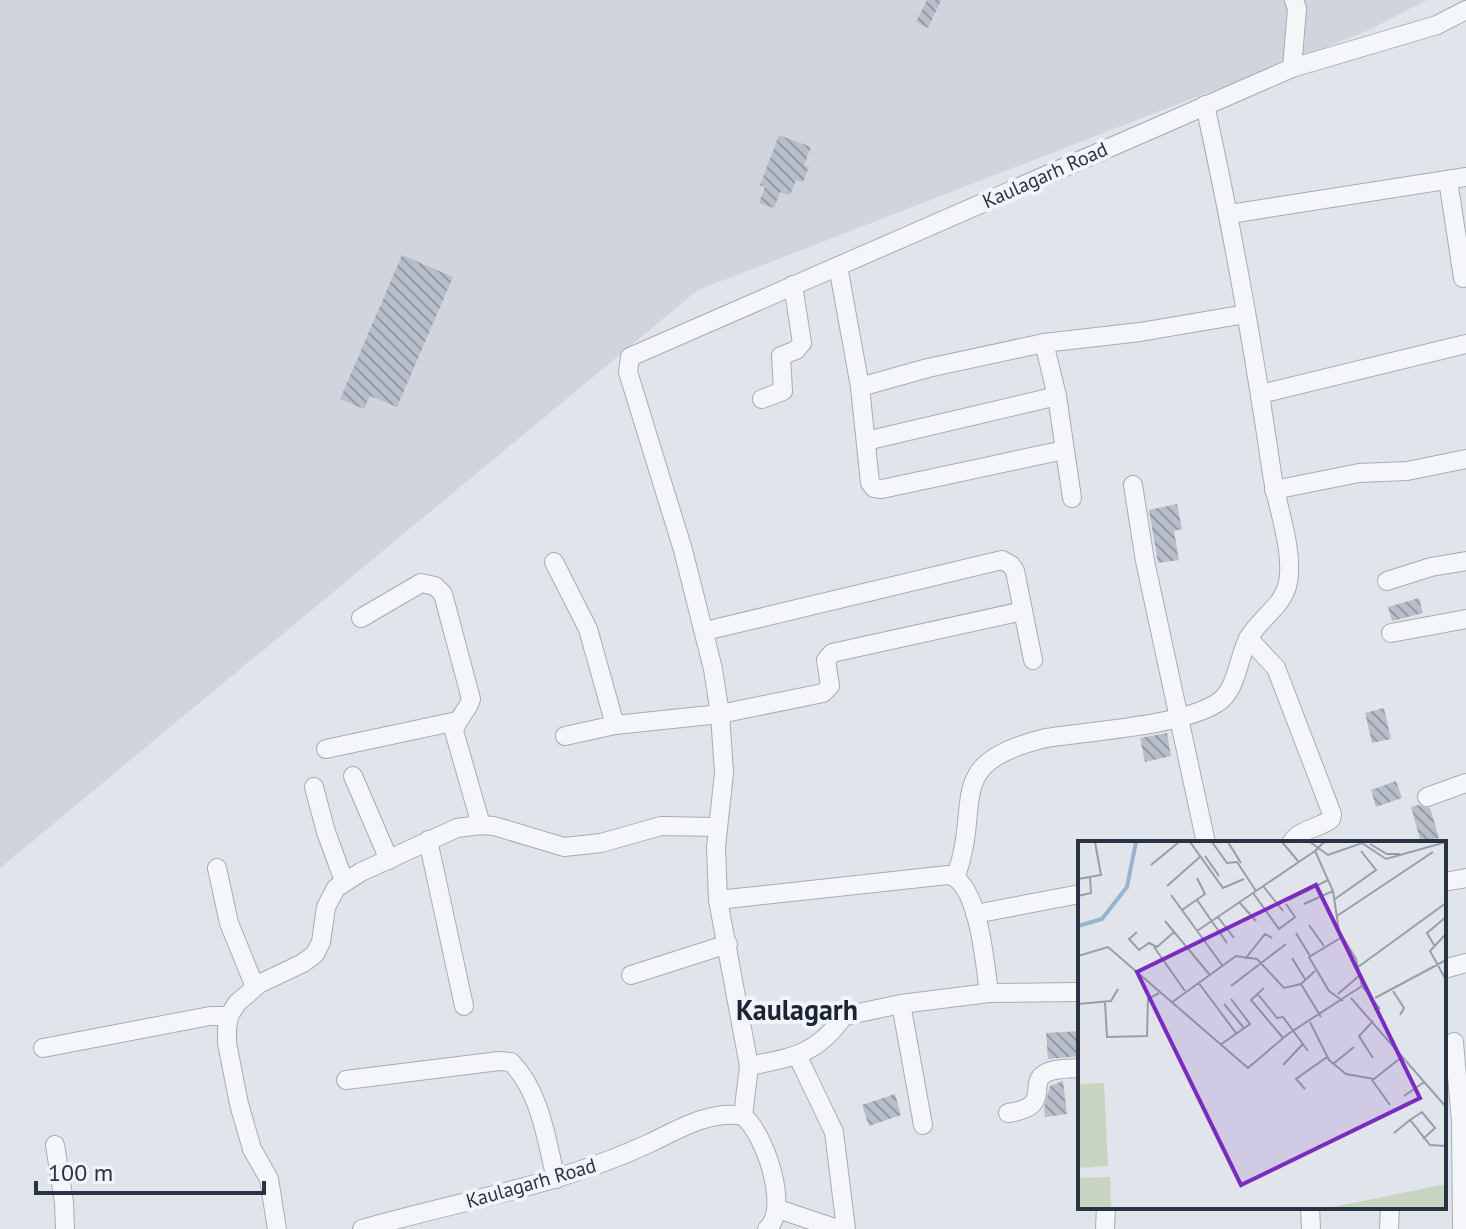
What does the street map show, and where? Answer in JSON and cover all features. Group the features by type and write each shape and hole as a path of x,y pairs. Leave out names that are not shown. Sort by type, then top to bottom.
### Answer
{"street":[{"path":"1292,68 1297,9 1294,0"},
{"name":"Kaulagarh Road","path":"705,631 628,372 630,357 1292,68 1437,25 1466,10"},
{"path":"956,876 965,844 971,786 976,775 994,757 1025,743 1177,719 1216,704 1223,698 1248,638 1286,594 1288,557 1274,490 1261,394 1230,214 1205,105"},
{"path":"1230,214 1457,179 1463,278"},
{"path":"838,266 860,387 870,483 878,489 1064,450"},
{"path":"762,399 783,391 781,356 796,350 802,343 793,285"},
{"path":"860,387 928,368 1044,343 1140,332 1246,314"},
{"path":"1044,343 1057,396 1072,498"},
{"path":"1261,394 1466,344"},
{"path":"866,441 1057,396"},
{"path":"1274,490 1359,473 1407,471 1466,459"},
{"path":"1133,485 1177,719 1206,841"},
{"path":"767,1229 776,1219 778,1209 775,1182 752,1126 743,1116 749,1066 715,874 724,773 720,714 705,631 995,561 1008,562 1015,571 1033,660"},
{"path":"1387,581 1431,567 1466,561"},
{"path":"554,562 588,629 615,725"},
{"path":"361,618 421,583 435,586 443,594 471,699 454,731 481,825"},
{"path":"565,736 615,725 720,714 828,690 826,660 832,653 1023,611"},
{"path":"1391,633 1466,619"},
{"path":"1248,638 1276,668 1332,814 1326,823 1300,833 1293,841"},
{"path":"326,749 457,721"},
{"path":"353,776 389,860"},
{"path":"1427,797 1466,783"},
{"path":"314,787 344,881"},
{"path":"277,1229 269,1179 252,1149 239,1104 227,1043 229,1016 237,1003 255,987 315,954 321,942 330,896 344,881 457,828 481,825 564,847 601,843 661,826 718,827"},
{"path":"428,840 464,1006"},
{"path":"217,868 229,923 255,987"},
{"path":"718,900 956,876 967,889 975,914 989,993"},
{"path":"1446,882 1466,878"},
{"path":"975,914 1078,894"},
{"path":"631,975 728,944"},
{"path":"1446,968 1466,963"},
{"path":"749,1066 798,1057 832,1034 844,1016 901,1004 989,993 1078,992"},
{"path":"901,1004 923,1125"},
{"path":"43,1048 210,1016 229,1016"},
{"path":"1454,1042 1461,1122 1462,1229"},
{"path":"798,1057 834,1132 846,1229"},
{"path":"346,1080 511,1062 529,1084 535,1097 556,1179"},
{"path":"1008,1113 1031,1108 1036,1102 1039,1078 1044,1074 1078,1068"},
{"name":"Kaulagarh Road","path":"362,1229 556,1179 678,1129 719,1116 743,1116"},
{"path":"55,1145 65,1229"},
{"path":"778,1209 838,1229"},
{"path":"1105,1229 1106,1209"},
{"path":"1310,1209 1311,1229"},
{"path":"1389,1229 1390,1209"}],"shaded area":[{"path":"0,0 1427,0 1367,31 698,290 0,868"}],"building":[{"path":"927,0 941,0 928,28 916,22"},
{"path":"779,135 811,147 804,165 809,167 803,182 796,180 790,195 780,192 774,208 759,203 765,187 760,185"},
{"path":"402,255 453,277 397,407 370,396 364,409 340,399"},
{"path":"1177,504 1182,529 1174,531 1179,560 1158,563 1149,510"},
{"path":"1419,598 1423,613 1392,621 1388,607"},
{"path":"1384,708 1391,739 1372,743 1365,713"},
{"path":"1167,733 1171,756 1145,762 1140,738"},
{"path":"1396,781 1402,798 1376,807 1371,790"},
{"path":"1411,807 1430,808 1439,838 1420,841"},
{"path":"1078,1031 1078,1056 1048,1059 1046,1033"},
{"path":"1063,1081 1067,1114 1045,1117 1044,1108 1050,1086"},
{"path":"895,1094 901,1115 869,1126 862,1105"}],"district":[{"name":"Kaulagarh","path":"797,1010"}]}
